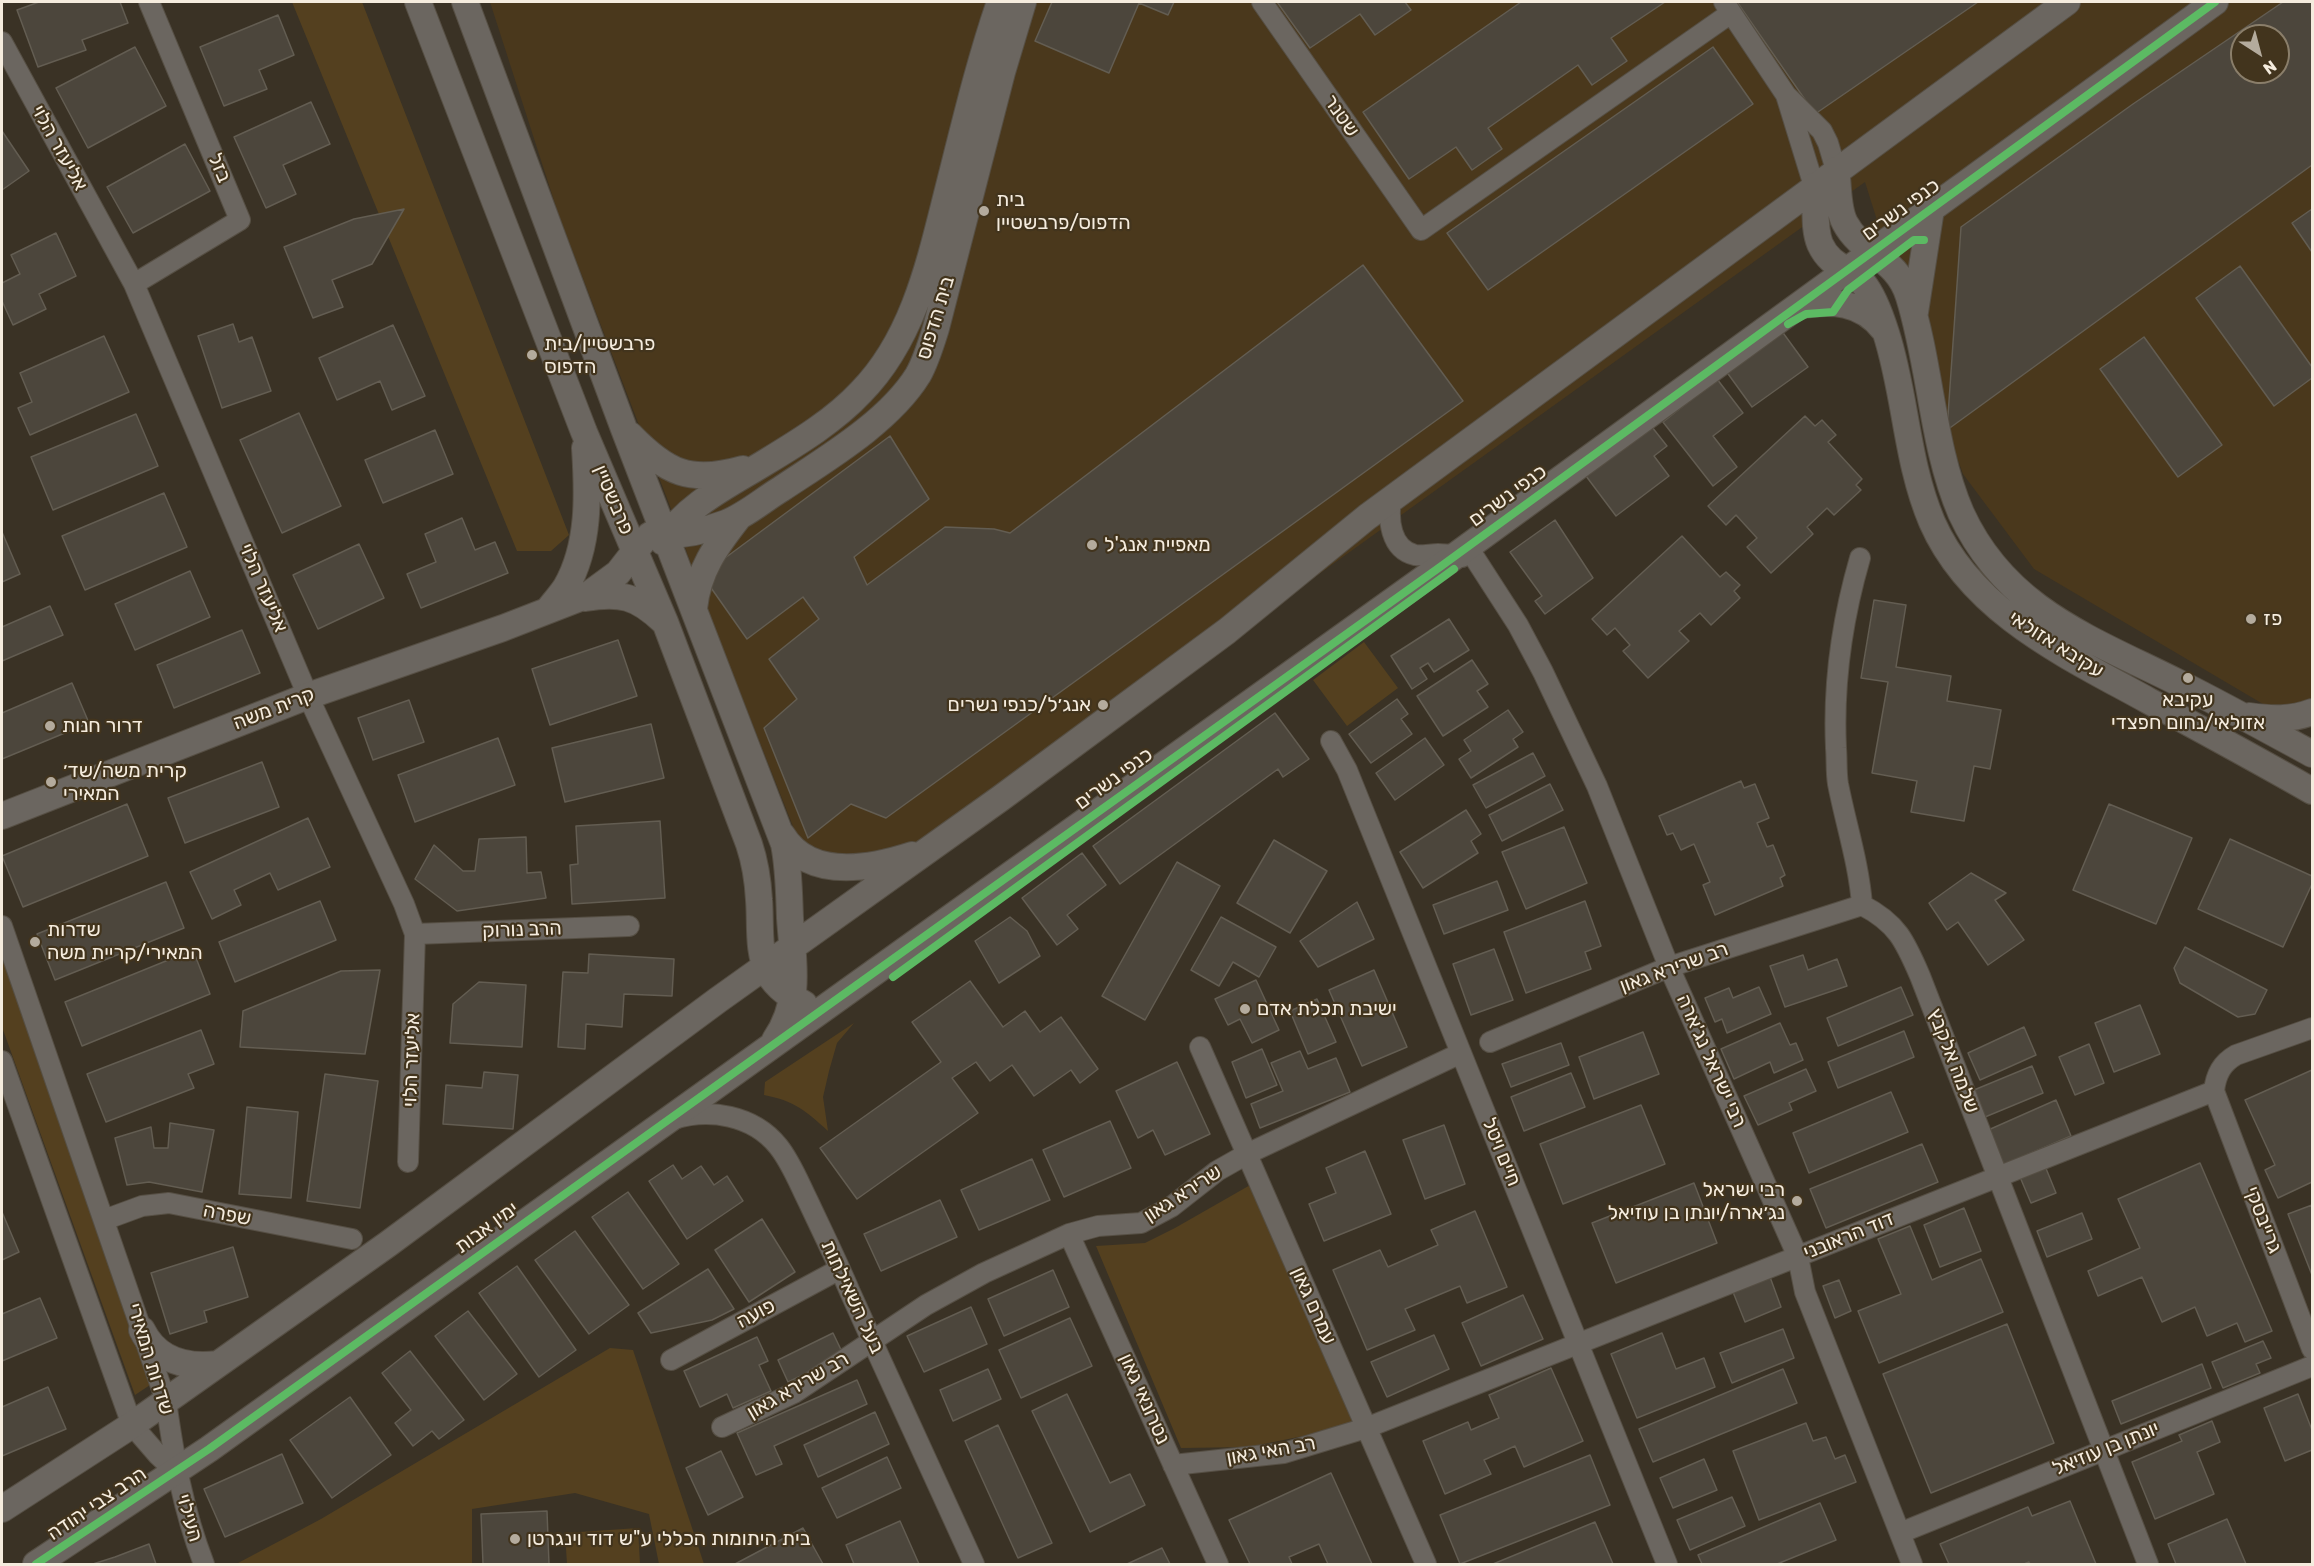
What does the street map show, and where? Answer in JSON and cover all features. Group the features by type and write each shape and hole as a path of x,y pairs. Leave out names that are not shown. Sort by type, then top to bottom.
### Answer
{"street":[{"name":"בזל","path":"134,284 240,220 149,2"},
{"name":"פרבשטיין","path":"418,2 584,432 621,520 630,527 651,534"},
{"name":"פרבשטיין","path":"465,2 624,429 651,534 694,608 780,832 788,868 795,969 792,998 784,1024 773,1043"},
{"name":"בית הדפוס","path":"651,534 683,518 709,496 767,462 829,420 861,392 887,359 905,326 926,276 980,66 1000,2"},
{"name":"בית הדפוס","path":"651,534 709,528 738,518 835,453 870,426 900,397 917,375 929,351 936,328 1002,72 1023,2"},
{"name":"שטנר","path":"1262,2 1421,230 1727,7"},
{"path":"2,1509 166,1401 431,1212 765,966 934,846 1227,631 1391,499 2067,2"},
{"name":"כנפי נשרים","path":"817,1011 1461,551 2215,2"},
{"path":"1727,7 1786,95 1822,131 1836,170"},
{"name":"אליעזר הלוי","path":"2,42 134,284 308,696 404,904 415,934 408,1162"},
{"path":"1786,95 1814,186"},
{"name":"עקיבא אזולאי","path":"1836,170 1840,211 1845,223 1853,235 1886,261 1899,275 1908,293 1944,461 1952,488 1961,513 1975,538 2006,580 2052,618 2313,754"},
{"name":"עקיבא אזולאי","path":"1814,186 1819,242 1831,261 1857,278 1868,289 1886,332 1895,365 1912,458 1921,493 1933,524 1972,582 1995,605 2049,645 2312,788"},
{"path":"1914,315 1931,208"},
{"path":"1798,306 1826,302 1849,305 1870,314 1886,332"},
{"path":"624,429 656,460 682,474 717,474 767,462"},
{"path":"549,609 566,587 581,548 585,527 586,498 584,432"},
{"name":"רבי ישראל נג'ארה","path":"1391,499 1390,525 1395,539 1402,548 1418,555 1461,551 1482,569 1518,625 1544,672 1588,765 1669,967 1798,1257 1805,1292 1912,1564"},
{"path":"694,608 698,581 738,518"},
{"name":"פרבשטיין","path":"651,534 646,577 751,851 758,889 761,945 765,966 775,983 792,998 817,1011"},
{"name":"בית הדפוס","path":"646,577 654,558 651,534"},
{"name":"קרית משה","path":"2,816 308,696 503,628 588,595 612,579 651,534"},
{"path":"1860,558 1850,591 1841,639 1834,708 1838,782 1856,861 1862,905"},
{"path":"576,600 603,595 627,597 645,605 665,622"},
{"path":"2240,714 2278,719 2298,717 2313,712"},
{"name":"חיים ויטל","path":"1330,741 1347,770 1667,1564"},
{"path":"780,832 798,855 813,863 827,866 885,863 934,846"},
{"name":"רב שרירא גאון","path":"1490,1042 1669,967 1862,905"},
{"name":"שלמה אלקבץ","path":"1862,905 1888,920 1905,942 2148,1564"},
{"name":"שדרות המאירי","path":"2,926 166,1401 176,1472"},
{"name":"הרב נורוק","path":"415,934 629,926"},
{"name":"ימין אבות","path":"176,1472 817,1011"},
{"path":"2214,1091 2217,1075 2228,1060 2236,1055 2313,1028"},
{"name":"עמרם גאון","path":"1200,1047 1426,1564"},
{"name":"שרירא גאון","path":"873,1341 926,1305 974,1278 1069,1234 1098,1227 1141,1223 1171,1207 1209,1176 1247,1155 1461,1053"},
{"name":"שדרות המאירי","path":"2,1061 132,1425 176,1472"},
{"name":"דוד הראובני","path":"1366,1428 2214,1091"},
{"name":"גרייבסקי","path":"2214,1091 2313,1349"},
{"name":"בעל השאילתות","path":"663,1122 692,1114 719,1114 751,1125 777,1146 791,1166 840,1269 974,1564"},
{"name":"שפרה","path":"104,1220 142,1206 169,1203 352,1239"},
{"name":"נטרונאי גאון","path":"1069,1234 1218,1564"},
{"name":"פועה","path":"671,1360 840,1269"},
{"path":"142,1330 151,1346 175,1362 198,1366 218,1364"},
{"name":"רב שרירא גאון","path":"722,1427 794,1393 873,1341"},
{"name":"יונתן בן עוזיאל","path":"1900,1533 2313,1366"},
{"name":"רב האי גאון","path":"1173,1465 1284,1453 1366,1428"},
{"name":"הרב צבי יהודה","path":"36,1564 176,1472"},
{"name":"העילוי","path":"176,1472 184,1506 204,1564"}],"shaded area":[{"path":"292,2 362,2 569,535 551,551 517,551"},
{"path":"490,2 2312,2 2312,704 2302,727 2034,569 1963,474 1915,341 1865,182 950,839 893,864 802,849 701,594 681,535 558,213"},
{"path":"1364,642 1398,688 1347,726 1313,680"},
{"path":"2,942 153,1383 135,1395 2,1027"},
{"path":"854,1023 837,1043 829,1071 823,1097 828,1131 799,1108 784,1100 764,1095 765,1082"},
{"path":"1252,1184 1355,1421 1318,1433 1249,1447 1181,1448 1096,1246 1145,1243"},
{"path":"610,1348 633,1350 704,1564 659,1564 649,1514 575,1493 472,1509 472,1564 238,1563 321,1519"},
{"path":"638,1528 640,1564 567,1564 565,1533"}],"building":[{"path":"39,2 120,2 128,23 82,40 86,50 38,67 17,10"},
{"path":"1052,2 1174,2 1168,15 1139,3 1109,73 1035,41"},
{"path":"1277,2 1405,2 1411,10 1375,35 1360,14 1310,48"},
{"path":"1521,2 1665,2 1611,38 1627,61 1592,85 1578,65 1488,128 1502,149 1472,170 1456,147 1409,179 1363,112"},
{"path":"1737,2 1978,2 1815,114"},
{"path":"2283,2 2312,2 2312,165 1947,430 1961,227 2230,38 2230,84 2290,84 2290,24 2251,24"},
{"path":"278,15 294,55 259,70 267,89 224,106 200,47"},
{"path":"135,47 166,106 88,148 56,88"},
{"path":"1713,47 1753,104 1488,290 1447,233"},
{"path":"311,102 330,144 283,165 296,194 266,208 234,137"},
{"path":"2,131 29,171 2,190"},
{"path":"185,144 210,191 133,233 107,187"},
{"path":"404,209 372,264 332,280 343,307 313,318 284,247 354,219"},
{"path":"2312,209 2312,252 2292,223"},
{"path":"56,233 76,276 39,294 46,309 13,325 2,301 2,283 20,274 11,255"},
{"name":"מאפיית אנג'ל","path":"1363,265 1463,401 886,818 851,804 808,838 764,728 797,699 769,659 819,619 803,597 747,639 702,575 890,436 929,499 854,557 867,585 945,527 994,529 1010,533"},
{"path":"2240,266 2312,367 2312,378 2274,406 2196,298"},
{"path":"233,324 239,342 252,337 271,391 222,408 198,336"},
{"path":"393,325 425,396 392,410 380,381 337,400 319,358"},
{"path":"1781,330 1808,367 1752,407 1726,371"},
{"path":"104,336 129,392 30,435 18,408 32,402 20,373"},
{"path":"2144,337 2222,445 2178,477 2100,369"},
{"path":"1717,379 1743,413 1713,436 1737,467 1713,486 1663,422"},
{"path":"299,413 341,506 282,533 240,440"},
{"path":"136,414 158,466 53,510 31,457"},
{"path":"1805,416 1815,426 1822,420 1836,435 1828,442 1862,479 1856,485 1861,490 1834,515 1827,508 1807,527 1813,534 1771,573 1747,547 1757,538 1736,515 1726,525 1708,506"},
{"path":"1652,427 1667,446 1654,456 1669,476 1616,516 1586,476"},
{"path":"435,430 453,474 383,503 365,460"},
{"path":"164,493 187,547 85,590 62,536"},
{"path":"462,518 475,550 495,542 508,573 421,608 407,574 436,562 425,534"},
{"path":"1555,520 1593,578 1545,614 1535,601 1542,596 1510,552"},
{"path":"2,532 20,574 2,582"},
{"path":"1682,536 1720,577 1726,572 1740,585 1734,591 1740,598 1711,625 1700,613 1679,631 1689,641 1648,678 1623,651 1630,645 1615,628 1607,635 1592,619"},
{"path":"359,544 384,598 318,629 293,575"},
{"path":"190,571 210,617 135,650 115,604"},
{"path":"1874,600 1906,605 1896,667 1951,676 1947,701 2001,710 1990,769 1974,766 1964,821 1911,812 1917,781 1872,773 1888,682 1861,678"},
{"path":"50,606 63,635 2,661 2,627"},
{"path":"1449,619 1469,650 1434,672 1428,663 1420,668 1427,679 1412,689 1391,656"},
{"path":"242,630 260,673 174,708 157,665"},
{"path":"618,640 637,696 550,725 532,669"},
{"path":"1472,660 1488,684 1477,691 1488,707 1443,736 1417,696"},
{"path":"72,683 89,723 2,759 2,713"},
{"path":"1397,699 1408,714 1401,719 1412,734 1371,763 1349,734"},
{"path":"409,700 424,742 373,760 358,718"},
{"path":"1508,710 1523,732 1513,739 1518,747 1471,778 1459,759 1471,751 1464,740"},
{"path":"1275,713 1309,759 1283,777 1278,769 1120,884 1093,846"},
{"path":"651,724 664,778 565,802 552,748"},
{"path":"498,738 515,785 415,822 398,775"},
{"path":"1425,738 1444,765 1395,800 1376,773"},
{"path":"1533,753 1545,776 1486,808 1473,785"},
{"path":"262,762 279,807 185,843 168,798"},
{"path":"1741,781 1744,788 1755,784 1769,818 1757,823 1767,847 1773,845 1785,875 1780,878 1783,886 1715,915 1703,885 1710,882 1694,844 1681,850 1673,833 1667,835 1659,816"},
{"path":"1550,784 1563,810 1502,841 1489,815"},
{"path":"127,804 148,856 23,907 2,856"},
{"path":"2109,804 2192,838 2156,924 2073,890"},
{"path":"1466,810 1481,834 1471,841 1478,853 1423,888 1400,852"},
{"path":"308,818 330,867 278,890 270,873 234,890 241,905 212,919 190,872"},
{"path":"660,821 665,898 572,904 570,865 578,864 576,826"},
{"path":"1564,827 1587,883 1526,909 1502,852"},
{"path":"526,837 527,873 541,872 546,898 457,911 415,879 434,845 463,871 475,871 479,839"},
{"path":"2230,839 2312,876 2312,884 2283,947 2198,909"},
{"path":"1274,840 1327,871 1290,933 1237,903"},
{"path":"1082,853 1106,885 1067,915 1078,929 1057,945 1022,898"},
{"path":"1177,862 1220,886 1145,1020 1102,996"},
{"path":"1971,873 2006,893 1995,900 2024,940 1988,965 1958,922 1947,930 1929,903"},
{"path":"1497,881 1508,910 1444,934 1433,905"},
{"path":"166,882 184,928 55,980 37,934"},
{"path":"320,901 336,940 235,982 219,942"},
{"path":"1585,901 1601,946 1585,952 1591,969 1526,993 1504,932"},
{"path":"1357,902 1374,939 1318,967 1300,941"},
{"path":"1010,917 1027,931 1040,956 999,983 975,941"},
{"path":"1221,917 1276,947 1259,977 1233,962 1219,986 1191,970"},
{"path":"2185,947 2267,990 2255,1014 2238,1017 2180,983 2174,968"},
{"path":"1494,949 1513,1000 1471,1015 1453,964"},
{"path":"193,950 210,994 82,1046 65,1002"},
{"path":"589,954 674,959 672,996 624,994 622,1027 586,1024 585,1049 558,1047 563,972 588,973"},
{"path":"1803,955 1808,970 1837,959 1847,986 1785,1007 1770,966"},
{"path":"380,970 365,1054 240,1047 243,1011 341,971"},
{"path":"1374,970 1407,1047 1362,1066 1329,990"},
{"name":"ישיבת תכלת אדם","path":"1256,980 1279,1030 1252,1043 1240,1019 1228,1025 1215,999"},
{"path":"970,981 1003,1027 1025,1011 1040,1032 1061,1017 1098,1069 1080,1083 1071,1070 1034,1096 1012,1065 990,1081 976,1062 952,1078 978,1113 857,1199 820,1148 941,1062 912,1022"},
{"path":"479,982 526,985 522,1047 450,1043 453,1004"},
{"path":"1759,987 1771,1014 1727,1033 1722,1019 1715,1022 1705,998 1729,988 1733,998"},
{"path":"1901,987 1913,1015 1838,1046 1827,1018"},
{"path":"1317,999 1336,1042 1308,1054 1290,1011"},
{"path":"2140,1005 2160,1054 2114,1072 2095,1023"},
{"path":"1780,1023 1790,1045 1796,1043 1803,1060 1774,1073 1770,1062 1734,1079 1721,1049"},
{"path":"2024,1027 2036,1055 1980,1080 1968,1053"},
{"path":"201,1030 214,1064 188,1074 194,1088 106,1122 87,1074"},
{"path":"1904,1031 1914,1057 1838,1088 1828,1062"},
{"path":"1643,1032 1659,1074 1594,1099 1579,1057"},
{"path":"1561,1043 1569,1065 1511,1087 1502,1064"},
{"path":"2089,1044 2104,1083 2075,1095 2059,1057"},
{"path":"1262,1049 1277,1085 1246,1098 1232,1062"},
{"path":"1300,1051 1308,1069 1336,1058 1350,1092 1260,1128 1251,1104 1283,1091 1271,1063"},
{"path":"1177,1062 1210,1134 1165,1155 1153,1130 1138,1138 1116,1091"},
{"path":"2032,1066 2043,1093 1985,1117 1974,1090"},
{"path":"1806,1069 1816,1091 1789,1103 1792,1110 1758,1125 1744,1096"},
{"path":"2312,1070 2312,1182 2278,1198 2265,1170 2275,1165 2245,1100"},
{"path":"484,1072 518,1075 513,1129 443,1124 446,1085 482,1088"},
{"path":"1571,1073 1585,1107 1524,1131 1511,1097"},
{"path":"325,1074 378,1081 360,1208 307,1201"},
{"path":"1891,1092 1908,1132 1809,1173 1793,1133"},
{"path":"2056,1100 2071,1136 2001,1166 1986,1131"},
{"path":"1641,1105 1665,1164 1563,1204 1540,1144"},
{"path":"247,1107 298,1112 291,1198 239,1194"},
{"path":"1110,1121 1131,1168 1064,1197 1043,1150"},
{"path":"170,1123 214,1130 202,1192 149,1182 127,1185 115,1138 151,1127 154,1148 168,1148"},
{"path":"1444,1125 1465,1184 1425,1199 1403,1140"},
{"path":"1922,1144 1938,1182 1826,1228 1810,1189"},
{"path":"1365,1151 1391,1214 1324,1241 1309,1204 1336,1193 1326,1168"},
{"path":"1032,1159 1050,1200 979,1230 961,1190"},
{"path":"2200,1163 2272,1331 2245,1342 2237,1323 2207,1336 2195,1307 2162,1322 2142,1277 2098,1296 2088,1271 2140,1248 2118,1199"},
{"path":"673,1165 682,1179 701,1166 714,1185 727,1176 743,1201 687,1239 649,1181"},
{"path":"2045,1166 2056,1193 2031,1203 2020,1177"},
{"path":"1694,1183 1717,1243 1616,1283 1592,1223"},
{"path":"628,1192 679,1264 643,1289 592,1217"},
{"path":"940,1200 957,1237 881,1271 864,1234"},
{"path":"2312,1205 2312,1275 2288,1214"},
{"path":"1964,1208 1981,1251 1940,1267 1924,1225"},
{"path":"1475,1211 1507,1287 1467,1303 1460,1286 1405,1309 1415,1330 1367,1350 1333,1270 1380,1250 1388,1267 1438,1245 1431,1230"},
{"path":"2,1212 19,1252 2,1260"},
{"path":"2082,1213 2092,1239 2047,1257 2037,1231"},
{"path":"762,1219 795,1272 749,1302 715,1250"},
{"path":"1910,1226 1932,1280 1981,1259 2003,1312 1879,1363 1858,1311 1901,1294 1878,1239"},
{"path":"575,1231 629,1305 589,1334 535,1260"},
{"path":"233,1247 248,1297 204,1311 207,1322 170,1334 151,1273"},
{"path":"517,1266 576,1350 539,1377 479,1293"},
{"path":"708,1269 734,1309 712,1320 651,1333 638,1313"},
{"path":"1053,1270 1069,1307 1004,1336 988,1299"},
{"path":"1770,1277 1781,1307 1745,1322 1733,1292"},
{"path":"1839,1280 1851,1311 1835,1318 1823,1286"},
{"path":"1523,1295 1543,1339 1481,1366 1462,1323"},
{"path":"40,1298 57,1338 2,1361 2,1314"},
{"path":"971,1307 987,1344 924,1372 907,1336"},
{"path":"468,1311 517,1374 484,1400 435,1336"},
{"path":"1070,1318 1092,1366 1021,1398 999,1350"},
{"path":"2007,1324 2054,1443 1931,1493 1883,1374"},
{"path":"1783,1329 1794,1358 1732,1383 1720,1353"},
{"path":"833,1333 844,1356 788,1382 778,1360"},
{"path":"1662,1333 1676,1369 1704,1358 1715,1387 1637,1418 1611,1354"},
{"path":"1434,1335 1449,1369 1387,1397 1371,1362"},
{"path":"757,1337 768,1361 759,1365 771,1391 733,1408 727,1394 700,1407 684,1371"},
{"path":"2263,1341 2271,1358 2256,1364 2260,1373 2223,1388 2212,1362"},
{"path":"410,1351 464,1420 439,1439 432,1431 413,1446 395,1423 411,1410 382,1373"},
{"path":"2202,1364 2211,1388 2121,1424 2112,1401"},
{"path":"1551,1368 1583,1441 1524,1467 1515,1446 1484,1460 1491,1474 1445,1494 1423,1441 1468,1422 1471,1430 1499,1418 1489,1395"},
{"path":"988,1369 1001,1399 953,1421 940,1390"},
{"path":"1783,1369 1797,1403 1653,1462 1639,1429"},
{"path":"857,1380 867,1404 774,1446 782,1464 756,1475 737,1433"},
{"path":"48,1387 66,1429 2,1456 2,1407"},
{"path":"1067,1394 1110,1483 1130,1474 1145,1505 1090,1532 1032,1411"},
{"path":"2298,1394 2312,1430 2312,1450 2285,1461 2264,1408"},
{"path":"350,1397 391,1455 332,1498 290,1440"},
{"path":"875,1412 889,1444 818,1477 804,1445"},
{"path":"2212,1421 2220,1442 2197,1452 2214,1494 2155,1519 2132,1462 2182,1441 2179,1435"},
{"path":"1806,1423 1813,1441 1826,1437 1835,1459 1845,1455 1856,1482 1759,1520 1733,1451"},
{"path":"998,1425 1052,1543 1018,1558 965,1441"},
{"path":"721,1451 743,1497 708,1515 686,1468"},
{"path":"282,1454 303,1503 225,1537 204,1489"},
{"path":"1590,1455 1610,1505 1460,1564 1440,1515"},
{"path":"887,1457 901,1488 837,1518 822,1488"},
{"path":"1704,1459 1717,1490 1673,1508 1660,1478"},
{"path":"1331,1473 1372,1564 1328,1564 1319,1544 1289,1557 1292,1564 1250,1564 1229,1520"},
{"path":"1732,1497 1745,1526 1690,1550 1677,1520"},
{"path":"2070,1501 2096,1564 2030,1564 2029,1562 2024,1564 1949,1564 1940,1544 2028,1507 2032,1516"},
{"path":"1820,1503 1836,1540 1777,1564 1702,1564 1698,1555"},
{"name":"בית היתומות הכללי ע\"ש דוד וינגרטן","path":"547,1511 549,1564 483,1564 481,1514"},
{"path":"2227,1519 2246,1564 2176,1564 2168,1544"},
{"path":"900,1521 919,1564 854,1564 846,1545"},
{"path":"1595,1522 1613,1564 1493,1564"},
{"path":"803,1528 823,1564 735,1564"},
{"path":"149,1544 156,1564 93,1564 115,1557"},
{"path":"1162,1548 1170,1564 1127,1564"}],"cycle path":[{"path":"36,1564 209,1449 1440,567 2215,2"},
{"path":"1788,324 1806,314 1833,312 1848,290 1914,240 1924,240"},
{"path":"893,977 1454,569"}],"place":[{"name":"בית הדפוס/פרבשטיין","path":"984,211"},
{"name":"פרבשטיין/בית הדפוס","path":"532,355"},
{"name":"מאפיית אנג'ל","path":"1092,545"},
{"name":"פז","path":"2251,619"},
{"name":"עקיבא אזולאי/נחום חפצדי","path":"2188,678"},
{"name":"אנג׳ל/כנפי נשרים","path":"1103,705"},
{"name":"דרור חנות","path":"50,726"},
{"name":"קרית משה/שד׳ המאירי","path":"51,782"},
{"name":"שדרות המאירי/קריית משה","path":"35,942"},
{"name":"ישיבת תכלת אדם","path":"1245,1009"},
{"name":"רבי ישראל נג׳ארה/יונתן בן עוזיאל","path":"1797,1201"},
{"name":"בית היתומות הכללי ע\"ש דוד וינגרטן","path":"515,1539"}]}
